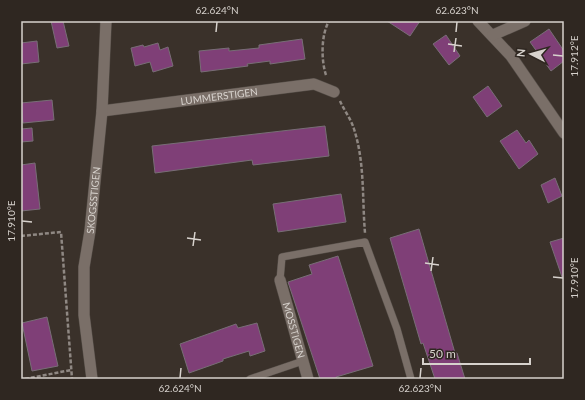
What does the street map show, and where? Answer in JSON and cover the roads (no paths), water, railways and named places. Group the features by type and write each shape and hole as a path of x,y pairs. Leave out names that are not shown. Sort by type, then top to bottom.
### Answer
{"street":[{"name":"SKOGSSTIGEN","path":"92,379 85,329 84,267 90,232 102,111 106,21"},
{"path":"478,21 493,35 536,90 564,134"},
{"path":"493,35 525,21"},
{"name":"LUMMERSTIGEN","path":"102,111 314,84 334,92"},
{"name":"MOSSTIGEN","path":"280,280 308,379"}],"lane":[{"path":"280,280 282,257 365,242 397,329 411,379"},
{"path":"250,379 303,361"}]}
